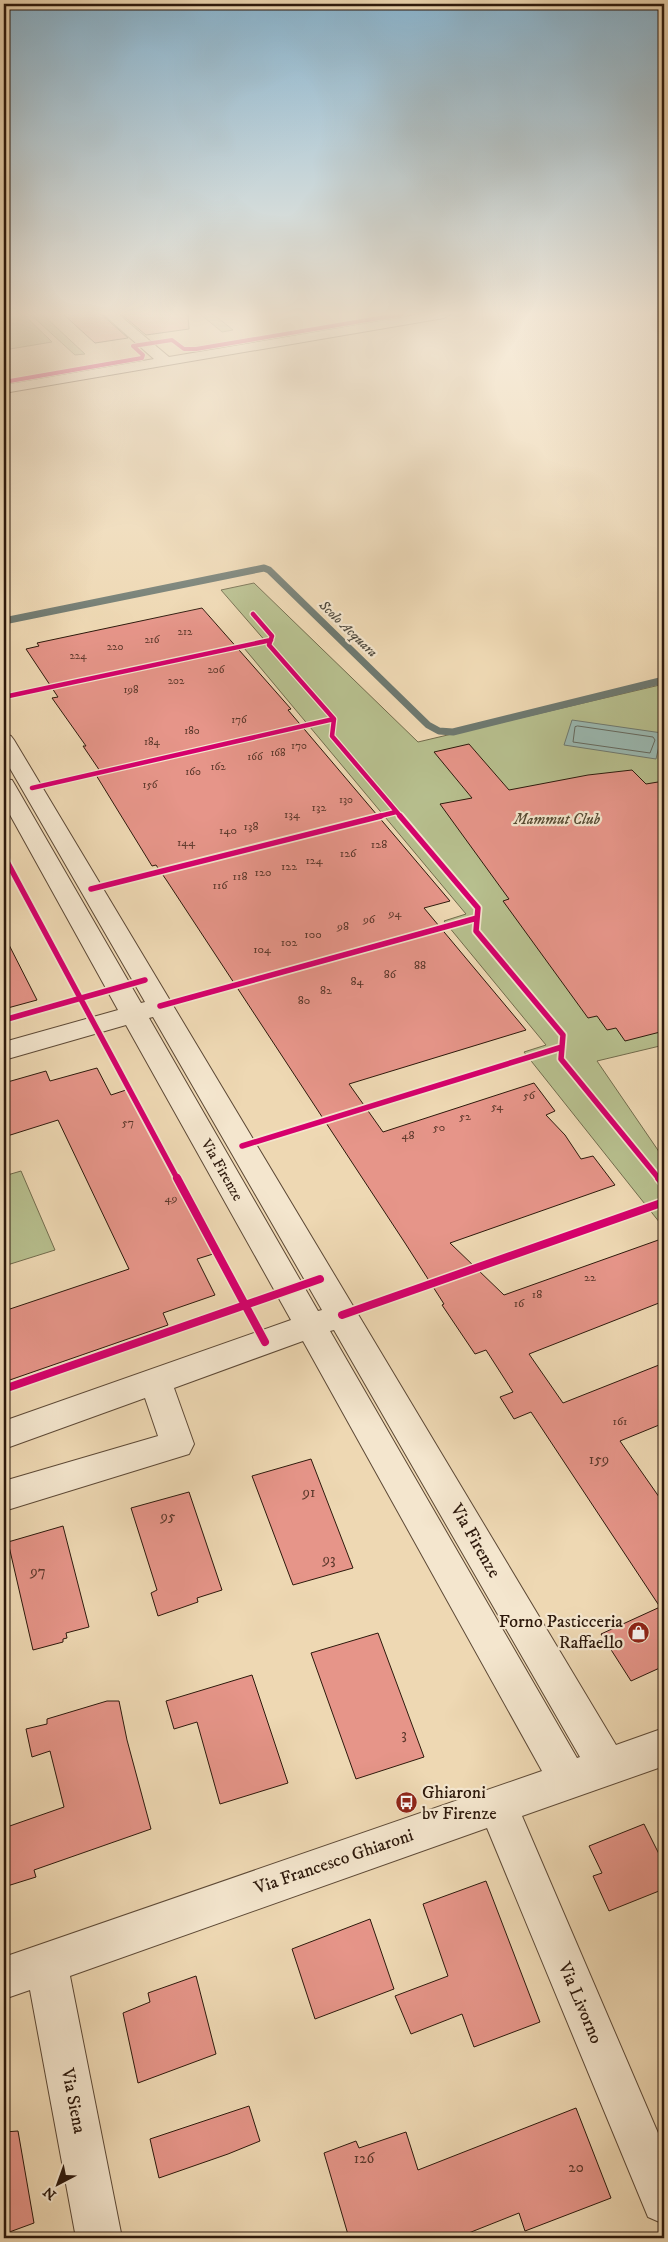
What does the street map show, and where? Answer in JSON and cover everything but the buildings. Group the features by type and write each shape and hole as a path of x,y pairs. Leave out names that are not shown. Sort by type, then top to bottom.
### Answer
{"street":[{"name":"Via Firenze","path":"4,740 12,790 147,1010 342,1315 607,1767"},
{"name":"Via Firenze","path":"147,1010 311,1326 568,1780"},
{"path":"4,1051 147,1010"},
{"path":"4,1435 342,1315"},
{"path":"4,1496 177,1444 156,1381"},
{"name":"Via Francesco Ghiaroni","path":"4,1978 664,1747"},
{"name":"Via Livorno","path":"496,1805 664,2202"},
{"name":"Via Siena","path":"46,1964 99,2238"}],"green space":[{"name":"Mammut Club","path":"254,583 418,742 664,684 664,1045 597,1061 664,1159 664,1228 524,1052 546,1045 444,921 466,914 244,648 267,643 221,590"},
{"path":"21,1171 55,1250 4,1266 4,1176"}],"water":[{"path":"572,720 662,733 656,759 564,745"}],"waterway":[{"name":"Scolo Acquara","path":"4,621 264,568 269,570 428,725 439,731 453,732 664,680"}],"cycle path":[{"path":"253,614 272,636 269,645 334,719 332,736 478,908 476,931 563,1035 561,1059 664,1184"},
{"path":"4,697 271,640"},
{"path":"32,788 334,719"},
{"path":"91,889 396,812"},
{"path":"4,856 265,1342"},
{"path":"160,1006 477,918"},
{"path":"4,1020 145,980"},
{"path":"242,1146 562,1047"},
{"path":"342,1315 664,1202"},
{"path":"4,1389 320,1279"}],"place":[{"name":"Forno Pasticceria Raffaello","path":"639,1632"},
{"name":"Ghiaroni bv Firenze","path":"406,1803"}]}
